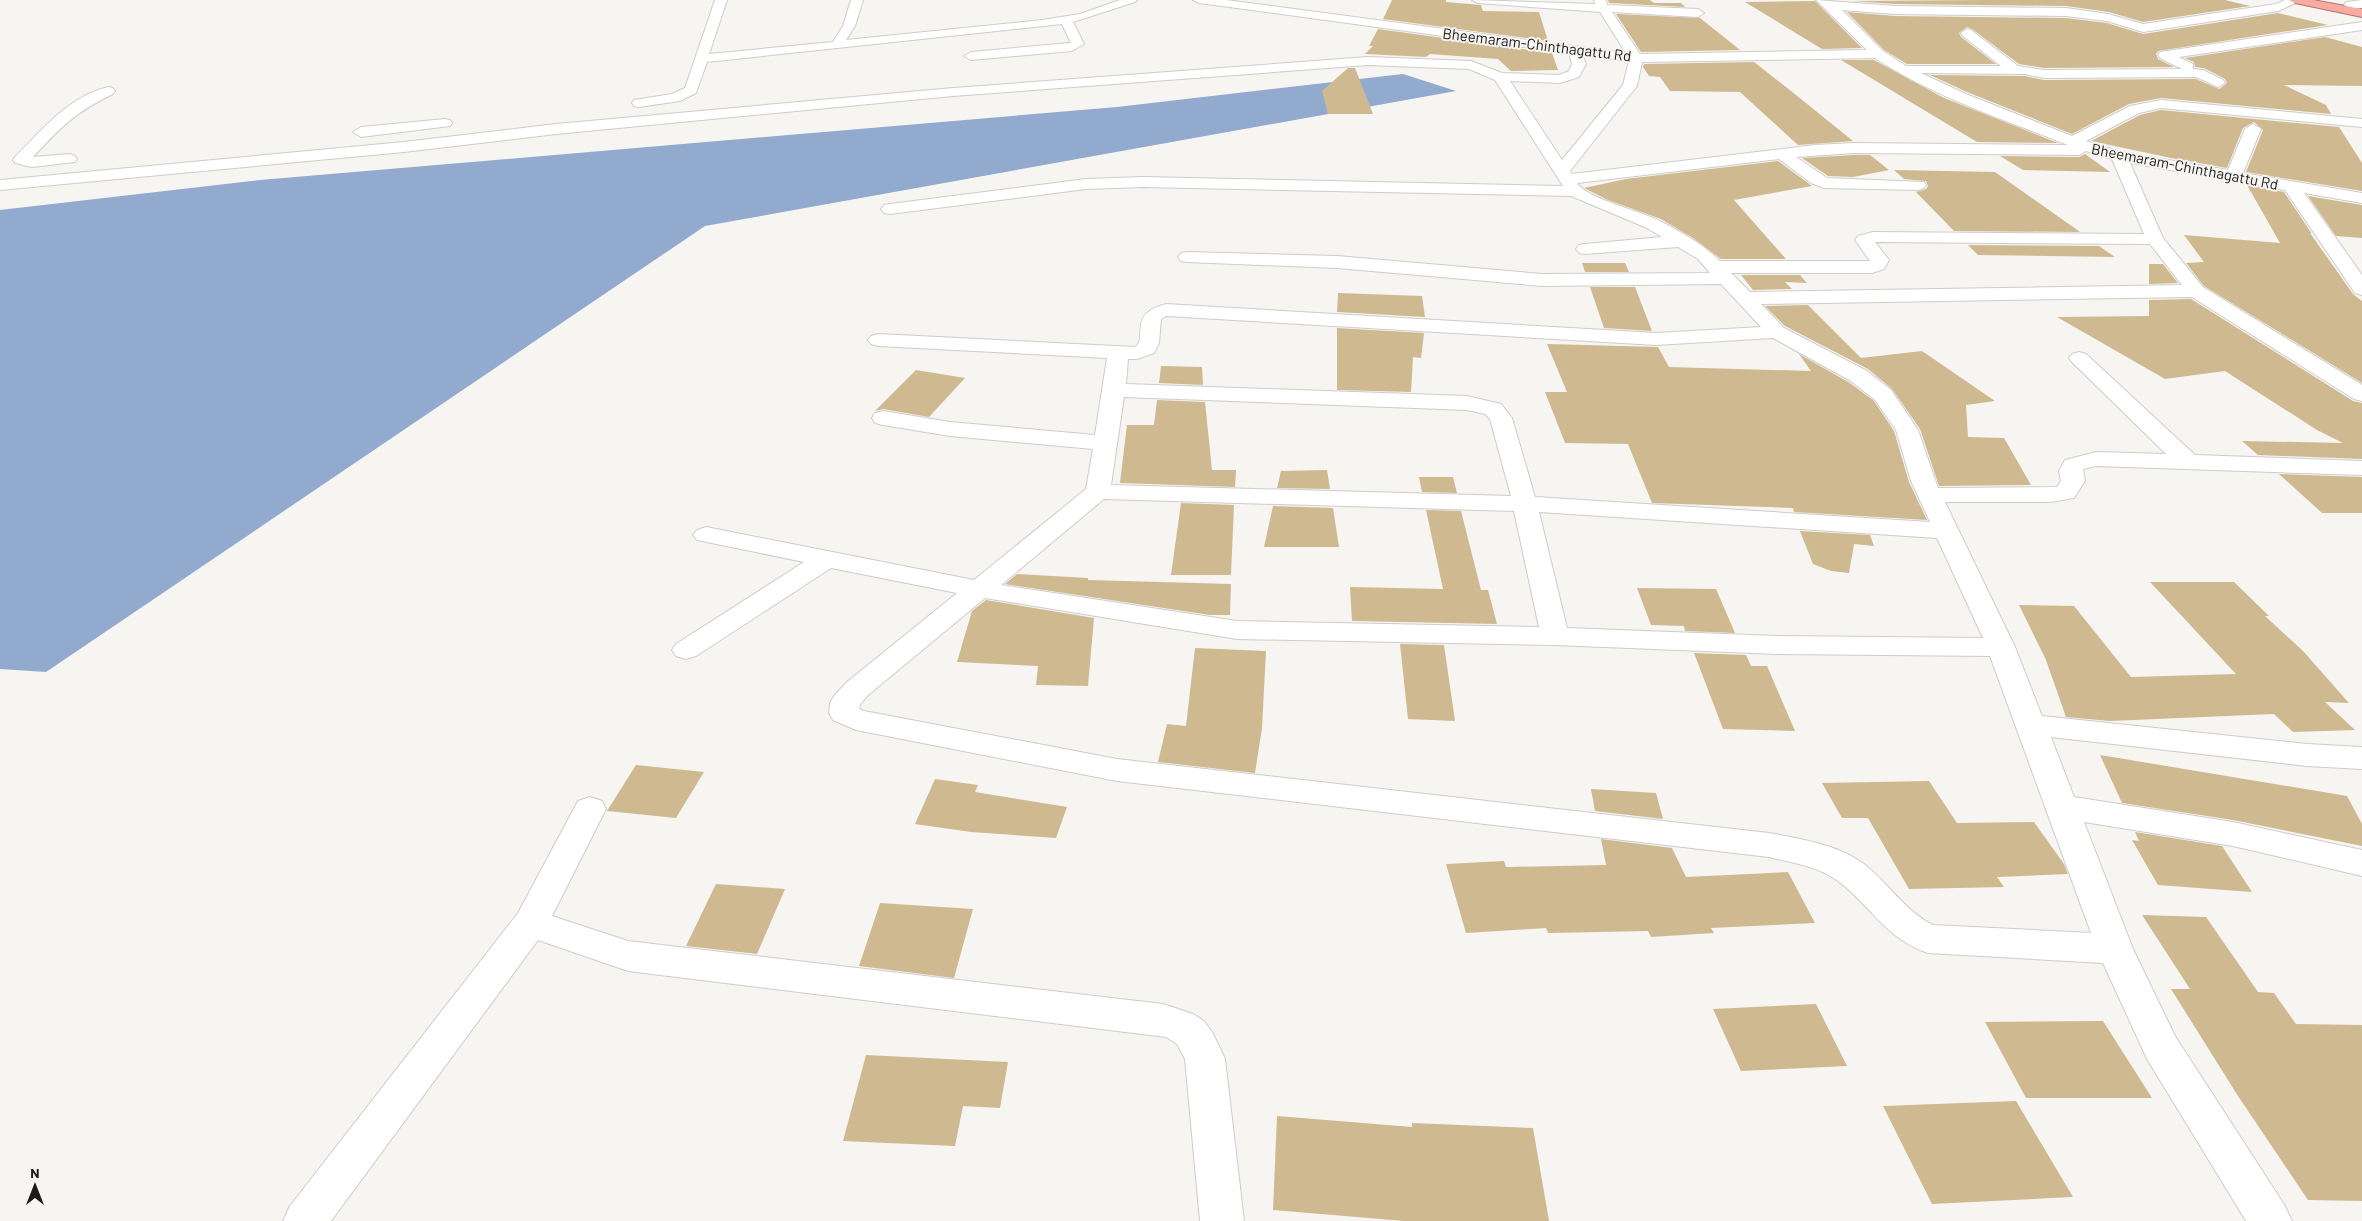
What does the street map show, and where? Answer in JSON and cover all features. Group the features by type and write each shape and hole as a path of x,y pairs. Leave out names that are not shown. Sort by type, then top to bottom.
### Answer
{"highway":[{"path":"2295,0 2362,13"},
{"path":"2322,0 2358,6"}],"street":[{"path":"625,105 653,102 684,95 691,90 721,0"},
{"path":"837,45 849,26 857,0"},
{"path":"701,59 1066,20 1132,0"},
{"name":"Bheemaram-Chinthagattu Rd","path":"1199,0 1636,58 1878,54"},
{"path":"1478,0 1602,4 1698,12"},
{"path":"1826,3 1964,11 2066,12 2108,18 2143,28 2278,7 2295,0"},
{"name":"Bheemaram-Chinthagattu Rd","path":"1826,3 1878,54 1901,69 2073,142 2119,156 2362,198"},
{"path":"1567,180 1630,86 1636,58 1602,4"},
{"path":"971,56 1072,47 1078,44 1066,20"},
{"path":"2218,82 2165,55 2362,26"},
{"path":"1967,34 2015,70"},
{"path":"0,185 282,156 404,147 556,129 856,101 1368,61 1471,65 1500,77 1560,79 1574,74 1579,64 1574,50"},
{"path":"1901,69 2015,70 2044,74 2198,73"},
{"path":"1500,77 1567,180 1589,199 1653,224 1704,255 1777,332 1859,376 1883,395 1907,430 1923,481 2001,647 2115,949 2161,1047 2270,1221"},
{"path":"81,158 32,162 21,160 64,116 83,103 108,91"},
{"path":"2073,142 2135,109 2161,104 2362,123"},
{"path":"346,133 462,122"},
{"path":"2234,176 2253,129"},
{"path":"890,209 1086,184 1143,182 1567,180 1781,153 1854,148 2096,150"},
{"path":"1781,153 1824,183 1918,185"},
{"path":"2119,156 2155,240 2196,291 2362,394"},
{"path":"2291,186 2362,289"},
{"path":"1728,281 1872,267 1877,265 1880,260 1865,244 1864,240 1873,237 2155,240"},
{"path":"1585,248 1681,241"},
{"path":"1187,257 1337,262 1542,280 1728,281 2196,291"},
{"path":"878,340 1137,353 1147,350 1152,317 1158,311 1166,310 1530,330 1656,339 1777,332"},
{"path":"1098,492 1104,443 1116,390 1118,352"},
{"path":"2079,358 2188,462"},
{"path":"1116,390 1484,405 1493,409 1501,418 1525,504 1555,636"},
{"path":"883,418 950,429 1104,443"},
{"path":"1930,495 2050,495 2065,493 2074,481 2071,471 2073,465 2096,459 2362,468"},
{"path":"1946,531 1525,504 1098,492 857,689 846,703 844,713 856,720 1118,770 1768,845 1809,854 1840,866 1867,888 1914,933 1928,939 2115,949"},
{"path":"706,535 978,589 1237,630 1555,636 1778,645 2001,647"},
{"path":"686,650 828,558"},
{"path":"2030,725 2307,755 2362,758"},
{"path":"2061,807 2233,834 2362,863"},
{"path":"305,1221 532,923 590,809"},
{"path":"532,923 628,956 1154,1019 1182,1025 1199,1040 1205,1058 1222,1221"}],"water":[{"path":"1403,74 1456,91 705,226 46,672 0,669 0,210 260,180 1117,107"}],"building":[{"path":"1392,0 1446,0 1446,2 1481,5 1483,11 1539,12 1548,41 1383,19"},
{"path":"1608,0 1650,0 1654,3 1681,3 1685,7 1609,3"},
{"path":"2225,0 2250,6 2143,22 2109,12 2066,6 1895,4 1852,1"},
{"path":"1815,1 1862,48 1822,49 1745,2"},
{"path":"1847,12 1895,16 2066,18 2107,23 2143,34 2278,13 2328,25 2158,51 2156,54 2158,59 2174,67 2044,68 2019,64 1967,27 1959,33 1961,37 1996,64 1907,64 1884,50"},
{"path":"1616,14 1700,18 1740,50 1641,52"},
{"path":"1378,29 1552,53 1558,70 1511,71 1498,59 1430,54 1426,57 1365,54 1373,46 1369,46"},
{"path":"2325,37 2362,47 2362,86 2284,85 2326,105 2331,114 2161,98 2129,104 2072,134 1967,92 1930,75 2025,76 2044,80 2196,79 2219,89 2227,83 2225,79 2204,68 2195,67 2194,62 2185,58"},
{"path":"1841,60 1874,60 1944,98 2058,143 1977,142"},
{"path":"1754,62 1853,141 1798,145 1740,92 1670,91 1660,77 1649,76 1643,67 1644,64"},
{"path":"1348,68 1355,68 1373,114 1328,114 1322,91"},
{"path":"2161,110 2339,127 2362,163 2362,191 2246,172 2263,130 2254,122 2243,128 2227,168 2091,141 2140,115"},
{"path":"2085,154 2110,172 2023,170 2000,156 2079,157"},
{"path":"1870,155 1889,170 1853,177 1828,176 1802,158"},
{"path":"1778,161 1812,186 1734,200 1786,259 1721,259 1693,238 1661,219 1608,200 1584,188 1626,179"},
{"path":"1894,170 1995,172 2080,232 1954,231 1916,192 1926,189 1928,186 1926,181 1904,179"},
{"path":"2247,185 2284,192 2353,294 2362,301 2362,383 2204,286 2186,263 2204,262 2184,235 2280,243"},
{"path":"2308,196 2362,205 2362,238 2336,236"},
{"path":"1968,245 2099,246 2115,257 1978,255"},
{"path":"1582,263 1625,263 1629,272 1585,272"},
{"path":"2149,264 2163,264 2178,283 2149,284"},
{"path":"1741,275 1800,275 1807,283 1785,282 1792,289 1753,290"},
{"path":"1590,287 1635,287 1652,331 1604,328"},
{"path":"1338,293 1422,296 1425,317 1337,312"},
{"path":"2191,299 2353,401 2362,403 2362,459 2258,455 2242,441 2343,443 2317,430 2225,371 2165,379 2057,317 2149,316 2149,300"},
{"path":"1808,305 1861,358 1922,351 1995,401 1966,405 1968,437 2004,438 2031,485 1939,486 1920,429 1892,389 1868,369 1785,326 1765,306"},
{"path":"1337,328 1424,333 1421,358 1413,357 1411,392 1337,390"},
{"path":"1547,344 1658,347 1669,367 1811,371 1799,354 1850,383 1874,401 1894,431 1909,482 1927,520 1794,512 1793,508 1652,503 1628,444 1565,443 1545,392 1567,392"},
{"path":"1161,366 1202,367 1203,385 1159,383"},
{"path":"916,370 965,378 929,417 883,409 875,411"},
{"path":"1157,400 1205,402 1212,470 1236,470 1235,487 1120,483 1127,425 1154,425"},
{"path":"1327,470 1330,489 1277,488 1281,471"},
{"path":"2279,474 2362,477 2362,513 2322,513"},
{"path":"1419,477 1453,477 1457,493 1422,492"},
{"path":"1181,503 1234,505 1231,575 1171,575"},
{"path":"1273,506 1333,508 1339,547 1264,547"},
{"path":"1426,510 1461,511 1481,590 1488,590 1497,624 1352,621 1350,587 1443,589"},
{"path":"1800,531 1870,535 1874,546 1854,544 1849,573 1831,571 1813,564"},
{"path":"1017,574 1088,578 1088,580 1231,584 1230,615 1210,615 1005,584"},
{"path":"2150,582 2234,582 2269,616 2265,616 2303,651 2349,703 2325,702 2355,730 2293,732 2274,714 2110,721 2066,717 2046,660 2019,605 2074,606 2131,677 2236,674"},
{"path":"1637,588 1716,589 1735,633 1685,631 1684,626 1651,625"},
{"path":"986,600 1094,618 1088,686 1036,685 1038,666 957,662 972,611"},
{"path":"1400,644 1444,645 1455,721 1408,719"},
{"path":"1195,648 1266,651 1262,728 1255,773 1158,762 1167,724 1186,726"},
{"path":"1694,653 1746,655 1751,666 1767,666 1795,731 1723,729"},
{"path":"2100,755 2347,796 2362,824 2362,846 2233,820 2122,803"},
{"path":"636,765 704,772 676,818 607,811"},
{"path":"935,779 978,785 975,792 1067,807 1056,838 971,832 915,824"},
{"path":"1929,781 1957,823 2034,822 2064,864 2068,874 1997,877 2004,887 1909,889 1868,818 1842,818 1822,783"},
{"path":"1591,789 1656,793 1663,819 1595,811"},
{"path":"2135,832 2222,846 2252,892 2158,885 2132,840 2139,841"},
{"path":"1601,839 1672,848 1686,877 1788,872 1815,923 1711,928 1714,933 1651,937 1648,931 1548,933 1546,928 1466,933 1446,864 1504,861 1506,867 1606,865"},
{"path":"716,884 785,889 757,954 686,946"},
{"path":"880,903 973,909 954,978 859,966"},
{"path":"2142,915 2206,917 2258,992 2274,993 2296,1024 2362,1025 2362,1201 2308,1200 2238,1096 2171,989 2190,989"},
{"path":"1816,1004 1847,1066 1741,1071 1713,1009"},
{"path":"2103,1021 2152,1098 2026,1098 1985,1022"},
{"path":"866,1055 1008,1062 1000,1108 963,1106 955,1146 843,1141"},
{"path":"2016,1101 2073,1197 1932,1204 1883,1106"},
{"path":"1277,1116 1412,1127 1412,1123 1533,1128 1549,1221 1404,1221 1273,1210"}]}
